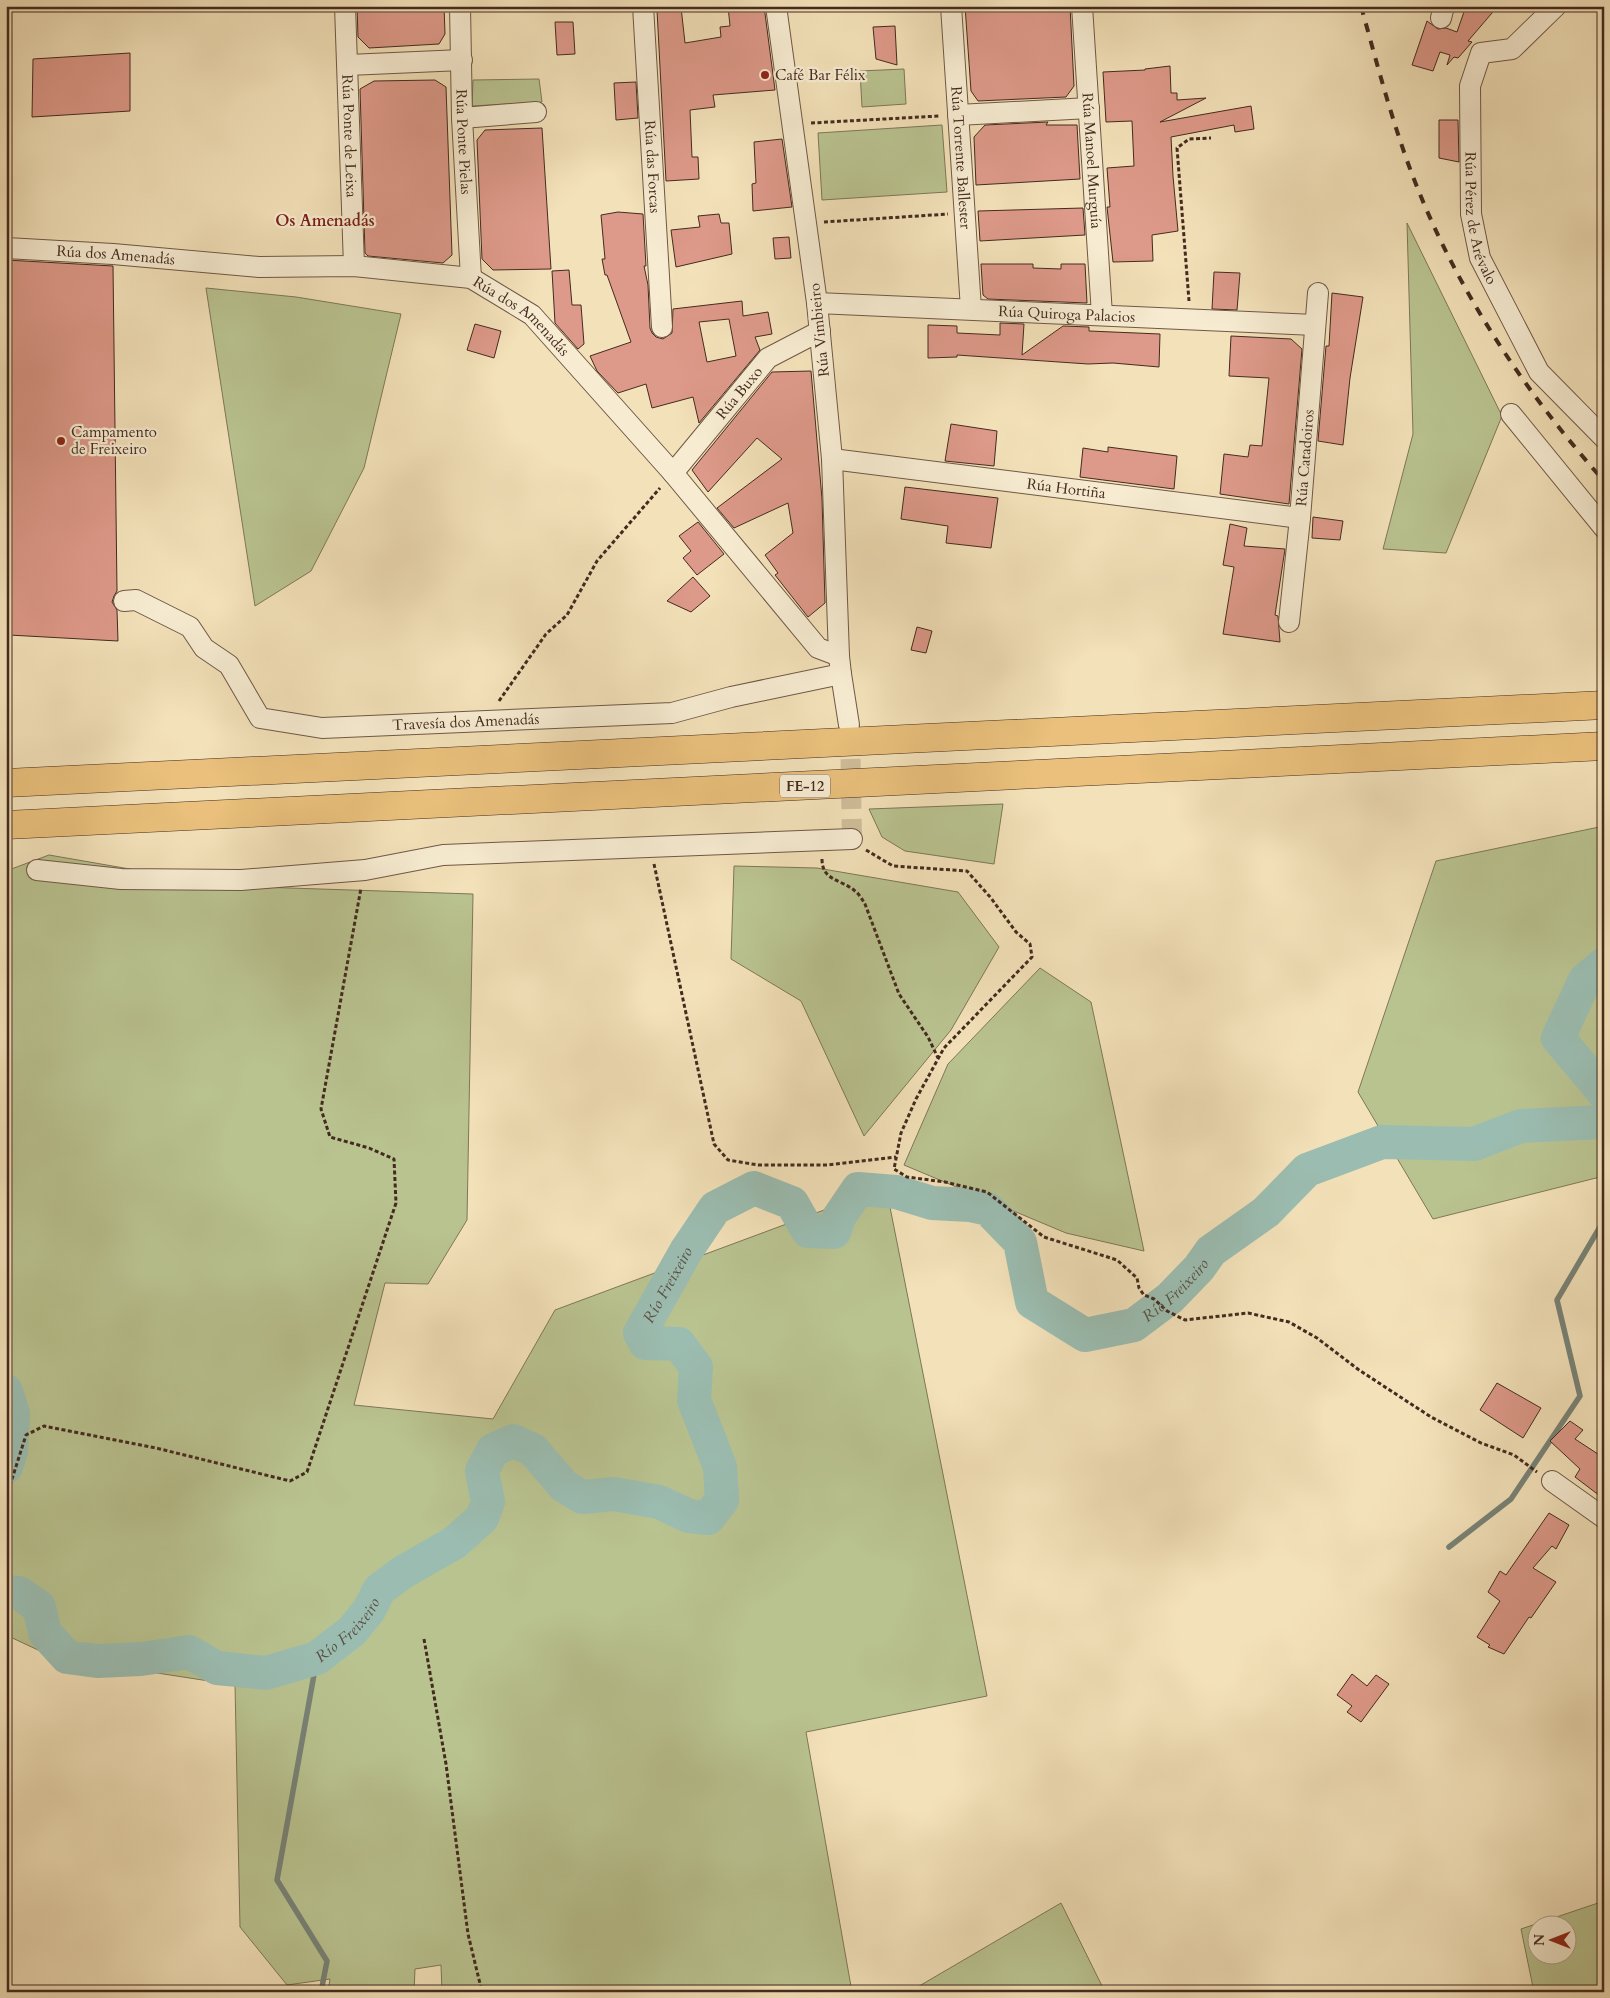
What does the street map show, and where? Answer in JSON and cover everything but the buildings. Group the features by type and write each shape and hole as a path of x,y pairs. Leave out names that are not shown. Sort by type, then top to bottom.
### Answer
{"highway":[{"path":"6,783 1604,706"},
{"name":"FE-12","path":"6,825 1604,746"},
{"path":"6,837 225,815"}],"street":[{"name":"Rúa Ponte de Leixa","path":"345,6 354,266"},
{"name":"Rúa Ponte Pielas","path":"460,6 462,118 471,278"},
{"name":"Rúa das Forcas","path":"643,6 662,327"},
{"name":"Rúa Vimbieiro","path":"776,6 820,331 832,459 840,666 850,725"},
{"name":"Rúa Torrente Ballester","path":"951,6 971,309"},
{"name":"Rúa Manoel Murguía","path":"1082,6 1102,315"},
{"name":"Rúa Pérez de Arévalo","path":"1556,6 1512,49 1481,53 1470,86 1471,214 1480,258 1539,372 1604,438"},
{"path":"348,65 462,60"},
{"path":"958,115 1089,108"},
{"path":"462,118 536,112"},
{"name":"Rúa dos Amenadás","path":"6,248 113,254 259,267 354,266 471,278 532,315 673,472 818,648 840,666"},
{"name":"Rúa Catadoiros","path":"1288,622 1300,518 1318,293"},
{"name":"Rúa Quiroga Palacios","path":"817,302 1315,325"},
{"name":"Rúa Buxo","path":"673,472 768,358 820,331"},
{"path":"1512,414 1604,528"},
{"name":"Rúa Hortiña","path":"832,459 1300,518"},
{"name":"Travesía dos Amenadás","path":"124,601 136,600 190,627 204,648 230,665 260,718 322,728 672,714 840,666"},
{"path":"37,870 121,879 241,880 365,870 443,854 852,840"},
{"path":"1552,1481 1604,1518"}],"path":[{"path":"792,124 958,115"},
{"path":"1190,319 1177,148 1189,139 1210,138"},
{"path":"806,223 964,212"},
{"path":"473,721 503,699 546,634 567,615 597,562 673,472"},
{"path":"852,840 871,854 893,866 967,871 991,898 1016,932 1030,944 1032,957 944,1048 900,1133 894,1169 907,1177 945,1182 987,1192 1044,1237 1117,1260 1137,1278 1138,1288 1144,1295 1154,1299 1167,1311 1186,1320 1248,1313 1289,1322 1317,1338 1359,1370 1431,1417 1481,1442 1514,1455 1552,1481"},
{"path":"821,841 822,866 828,877 856,891 866,904 899,994 928,1037 938,1059"},
{"path":"651,847 714,1144 728,1160 758,1165 828,1165 896,1157"},
{"path":"6,1498 26,1435 44,1426 156,1448 290,1481 306,1472 396,1203 394,1160 369,1148 330,1137 321,1109 365,870"},
{"path":"424,1639 446,1764 468,1934 482,1992"}],"green space":[{"path":"904,69 906,104 862,107 860,71"},
{"path":"539,79 542,102 472,106 473,80"},
{"path":"942,125 947,192 822,200 818,133"},
{"path":"1407,223 1502,416 1446,553 1383,549 1413,434"},
{"path":"206,288 296,297 401,314 364,468 311,571 255,606"},
{"path":"1003,804 994,864 905,851 882,837 869,809"},
{"path":"1604,826 1604,1176 1433,1219 1358,1092 1436,861"},
{"path":"49,855 228,886 473,894 467,1220 428,1284 385,1283 354,1405 493,1419 555,1310 886,1187 987,1696 806,1732 852,1992 442,1992 441,1965 415,1969 414,1992 328,1992 330,1979 287,1985 240,1927 235,1685 53,1657 6,1635 6,871"},
{"path":"734,866 817,868 958,892 999,947 951,1030 864,1136 801,1001 731,959"},
{"path":"1040,968 1091,1002 1144,1251 1066,1233 904,1165 948,1064"},
{"path":"1604,1901 1604,1992 1534,1992 1529,1966 1578,1966 1578,1916 1560,1916"},
{"path":"1061,1903 1105,1992 909,1992"},
{"path":"1528,1927 1528,1963 1521,1929"}],"waterway":[{"name":"Río Freixeiro","path":"1604,964 1585,980 1558,1038 1604,1093"},
{"name":"Río Freixeiro","path":"6,1592 19,1593 39,1607 45,1633 67,1657 97,1661 141,1659 189,1652 217,1668 266,1673 317,1658 352,1631 369,1610 379,1590 403,1572 454,1543 482,1518 488,1502 482,1471 493,1450 514,1441 533,1450 564,1486 582,1497 614,1494 659,1502 689,1516 708,1518 722,1500 720,1467 694,1400 696,1367 679,1344 645,1343 640,1333 686,1251 715,1208 754,1188 792,1203 808,1231 834,1232 839,1217 858,1189 896,1192 932,1203 970,1205 988,1209 1020,1242 1032,1302 1085,1335 1134,1325 1170,1298 1199,1268 1211,1251 1266,1212 1307,1170 1382,1142 1474,1144 1521,1126 1603,1122 1604,1119"},
{"path":"1449,1547 1511,1499 1580,1396 1557,1300 1604,1220"},
{"name":"Río Freixeiro","path":"6,1391 13,1414 11,1451 6,1467"},
{"path":"317,1658 277,1880 327,1961 321,1992"}],"tunnel":[{"path":"850,729 852,839"}],"railway":[{"path":"1361,6 1402,146 1426,209 1446,252 1468,293 1518,372 1574,446 1604,481"}],"place":[{"name":"Café Bar Félix","path":"765,75"},
{"name":"Campamento de Freixeiro","path":"61,441"}],"district":[{"name":"Os Amenadás","path":"325,220"}]}
